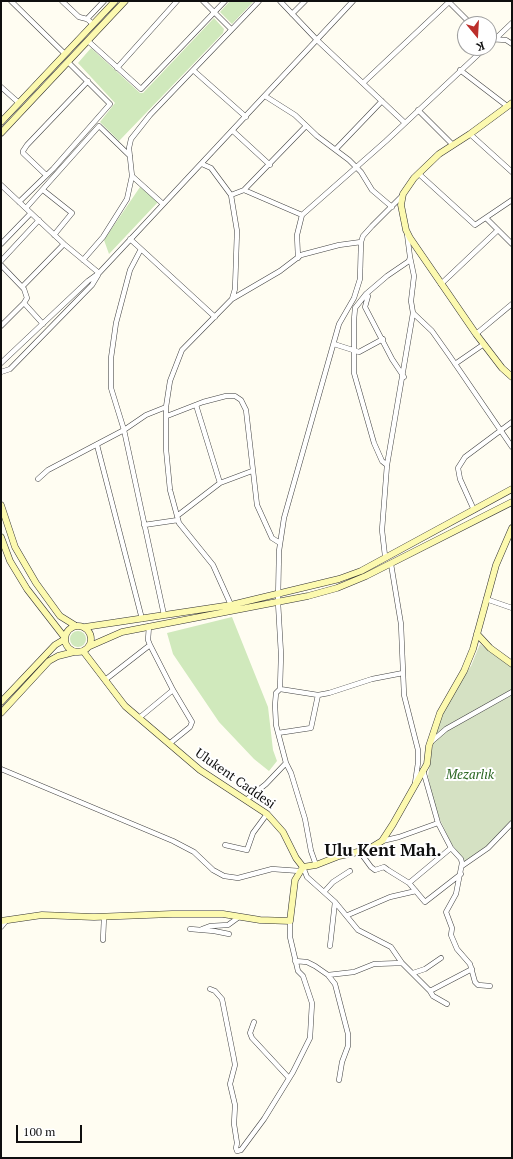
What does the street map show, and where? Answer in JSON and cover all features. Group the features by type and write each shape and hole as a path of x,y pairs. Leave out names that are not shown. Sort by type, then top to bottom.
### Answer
{"street":[{"path":"11,1 65,54"},
{"path":"62,1 79,17 87,19 93,24"},
{"path":"87,19 104,1"},
{"path":"1,133 125,1"},
{"path":"118,68 177,1"},
{"path":"203,1 231,29"},
{"path":"88,40 141,89 225,1"},
{"path":"83,260 103,237 127,199 132,176 129,148 131,139 150,115 259,1"},
{"path":"280,1 317,40 405,122"},
{"path":"292,14 305,1"},
{"path":"1,363 88,281 99,273 353,1"},
{"path":"363,83 449,1 463,16"},
{"path":"1,122 93,24 111,2"},
{"path":"497,35 512,22"},
{"path":"497,39 506,40 512,44"},
{"path":"298,258 297,235 302,215 476,56"},
{"path":"19,202 46,175 110,104 68,62"},
{"path":"193,70 246,117"},
{"path":"316,865 311,851 305,819 291,773 286,763 278,733 275,705 276,693 280,689 281,654 278,595 280,543 284,518 339,324 354,298 360,278 361,242 372,226 392,207 419,174 439,154 470,134 510,104 460,70"},
{"path":"46,175 23,153 23,151 88,81"},
{"path":"1,86 18,103"},
{"path":"265,96 295,115 306,126 336,149 362,172 372,190 392,207"},
{"path":"336,149 382,101"},
{"path":"418,110 453,145"},
{"path":"26,208 99,126 130,156"},
{"path":"231,195 244,190 270,165 306,126"},
{"path":"233,130 270,165"},
{"path":"470,134 512,172"},
{"path":"202,164 211,168 231,195 237,231 235,289 232,299"},
{"path":"419,174 475,225 512,200"},
{"path":"132,176 163,204"},
{"path":"1,185 64,244 99,273"},
{"path":"43,190 72,213 54,235"},
{"path":"244,190 302,215"},
{"path":"385,556 382,530 387,465 404,377 414,313 411,301 414,276 401,205 402,196"},
{"path":"1,244 30,213"},
{"path":"486,218 512,244"},
{"path":"1,261 39,220"},
{"path":"406,230 476,334 512,377"},
{"path":"441,284 498,230"},
{"path":"130,239 215,317"},
{"path":"231,604 213,564 177,518 170,490 166,449 166,407 170,381 182,350 232,299 280,271 298,258 314,250 361,242"},
{"path":"22,287 64,244"},
{"path":"141,249 130,270 116,323 111,358 112,388 124,430 164,615"},
{"path":"387,465 382,462 374,443 354,373 353,351 355,308 366,294 387,276 409,261 410,257"},
{"path":"1,265 22,287 27,298 24,304 1,326"},
{"path":"1,372 10,368 42,337 92,285 99,273"},
{"path":"366,294 368,296 365,307 383,339 392,359 404,377"},
{"path":"24,304 43,324"},
{"path":"476,334 511,306"},
{"path":"414,313 432,331 502,430 512,447"},
{"path":"334,344 353,351 364,350 383,339"},
{"path":"456,364 484,344"},
{"path":"167,416 226,396 235,396 241,400 246,410 257,505 272,538 280,543"},
{"path":"196,405 220,483"},
{"path":"38,480 48,470 124,430 146,415 166,407"},
{"path":"474,510 460,479 458,468 465,457 512,422"},
{"path":"97,445 142,619"},
{"path":"144,525 177,518 220,483 252,471"},
{"path":"1,505 15,547 36,583 60,616 76,626 85,627 231,604 278,595 339,579 361,571 385,556 512,489"},
{"path":"1,713 49,661 58,656 83,651 90,646 122,632 278,602 337,588 391,564 512,502"},
{"path":"382,841 427,764 430,743 440,713 464,671 477,634 496,565 512,528"},
{"path":"1,537 10,561 27,589 65,639 67,646 74,652"},
{"path":"391,564 401,624 404,695 418,750 418,763 414,787"},
{"path":"486,599 512,608"},
{"path":"1,702 55,644 65,639 68,630 76,626"},
{"path":"149,626 148,640 150,645 173,690 192,722 190,727 169,744"},
{"path":"85,627 92,638 90,646"},
{"path":"477,634 490,648 512,664"},
{"path":"105,680 150,645"},
{"name":"Ulukent Caddesi","path":"83,651 125,706 138,718 200,770 267,814 283,832 301,869"},
{"path":"280,689 318,695 329,694 372,679 403,673"},
{"path":"138,718 173,690"},
{"path":"430,743 446,729 512,692"},
{"path":"278,733 311,728 318,695"},
{"path":"246,800 266,784 286,763"},
{"path":"1,768 173,841 194,852 213,870 224,876 238,878 272,870 301,869 316,865 339,856 367,850 382,841 399,837 438,822"},
{"path":"423,770 438,822 451,848 461,859 461,874 456,894 446,912 452,928 451,935 472,969 475,982 478,985 490,986"},
{"path":"225,845 247,850 253,833 267,814"},
{"path":"462,866 488,848 512,823"},
{"path":"409,884 451,848"},
{"path":"360,852 371,867 375,870 384,867 409,884 424,902 461,874"},
{"path":"301,869 307,877 348,915 358,930 391,947 402,963 430,991 433,996 448,1004"},
{"path":"210,989 215,991 222,999 234,1059 235,1065 230,1084 235,1105 234,1124 238,1151 241,1150 264,1119 299,1062 310,1038 312,1003 303,976 298,971 290,937 292,896 295,880 301,869"},
{"path":"324,892 333,882 350,871"},
{"path":"348,915 390,897 416,891"},
{"path":"330,946 335,902"},
{"path":"1,927 4,921 48,914 104,917 172,914 223,914 290,921"},
{"path":"202,929 210,926 228,925 239,916"},
{"path":"103,940 104,917"},
{"path":"190,929 202,929 229,934"},
{"path":"412,974 425,969 441,958"},
{"path":"295,961 308,962 328,975 335,984 348,1034 348,1046 342,1062 339,1080"},
{"path":"328,975 354,972 374,964 402,963"},
{"path":"430,991 472,969"},
{"path":"254,1022 250,1033 252,1038 289,1078"}],"green space":[{"path":"230,1 254,1 232,24 220,12"},
{"path":"214,18 224,29 223,33 119,141 100,122 115,103 78,63 91,48 140,93 143,93"},
{"path":"140,187 158,202 109,254 104,240"},
{"path":"232,617 268,707 273,750 277,761 269,771 254,759 219,722 173,654 167,633"},
{"path":"78,631 85,636 86,639 81,646 78,647 71,642 70,639 75,632"},
{"name":"Mezarlık","path":"480,644 512,668 512,819 486,848 466,863 451,843 435,809 428,776 433,744 441,718 458,683 471,666"}],"district":[{"name":"Ulu Kent Mah.","path":"383,851"}]}
